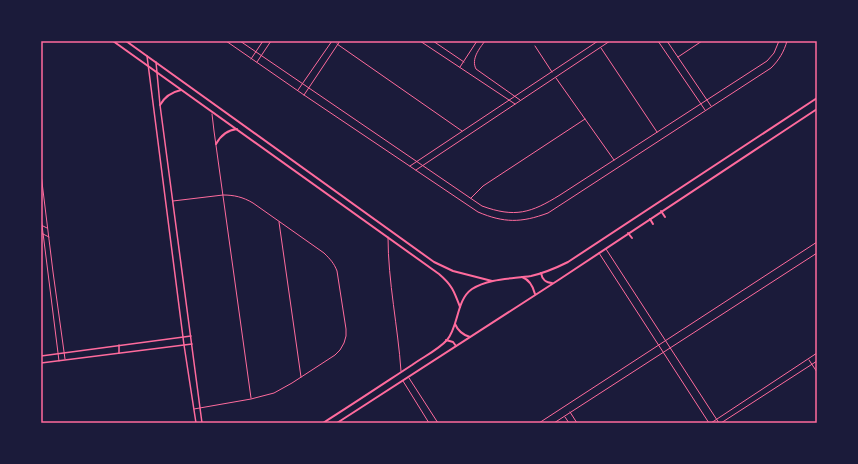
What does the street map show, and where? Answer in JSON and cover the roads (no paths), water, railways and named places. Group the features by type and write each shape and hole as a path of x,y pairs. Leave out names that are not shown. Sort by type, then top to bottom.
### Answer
{"street":[{"path":"113,41 439,274 454,290 460,308"},
{"path":"126,41 434,262 453,271 494,281"},
{"path":"147,56 184,345 196,423"},
{"path":"156,62 160,105 202,423"},
{"path":"160,105 171,93 182,90"},
{"path":"323,423 439,347 450,335 464,299 471,290 494,281 541,273 568,262 817,98"},
{"path":"337,423 817,109"},
{"path":"216,144 225,133 237,129"},
{"path":"661,211 665,217"},
{"path":"650,219 653,224"},
{"path":"628,233 632,238"},
{"path":"541,273 545,280 552,283"},
{"path":"522,277 527,279 531,284 535,294"},
{"path":"455,322 459,331 470,337"},
{"path":"41,356 191,336"},
{"path":"446,340 450,340 456,346"},
{"path":"41,363 192,344"},
{"path":"119,346 119,353"}],"lane":[{"path":"226,41 478,212 491,218 520,221 548,213 711,106 772,68 779,60 787,41"},
{"path":"240,41 482,206 509,213 536,209 560,195 767,61 774,53 779,41"},
{"path":"251,59 264,41"},
{"path":"257,63 271,41"},
{"path":"298,91 332,41"},
{"path":"304,95 340,41"},
{"path":"420,41 514,104"},
{"path":"433,41 464,62"},
{"path":"460,68 477,41"},
{"path":"485,41 475,58 474,66 476,69 520,100"},
{"path":"410,166 598,41"},
{"path":"416,170 610,41"},
{"path":"658,41 705,110"},
{"path":"667,41 711,106"},
{"path":"678,57 702,41"},
{"path":"338,44 462,131"},
{"path":"535,46 552,72"},
{"path":"601,47 658,132"},
{"path":"555,77 614,160"},
{"path":"212,111 251,399"},
{"path":"471,198 483,186 585,119"},
{"path":"41,174 65,360"},
{"path":"173,200 223,195 235,196 248,200 324,253 334,264 338,277 346,329 344,344 335,355 284,388 274,393 251,399 194,409"},
{"path":"41,217 58,361"},
{"path":"279,222 301,377"},
{"path":"42,226 48,228"},
{"path":"41,232 49,238"},
{"path":"388,237 389,266 399,339 401,372"},
{"path":"539,423 817,242"},
{"path":"605,248 719,423"},
{"path":"554,423 817,252"},
{"path":"598,253 710,423 817,354"},
{"path":"808,359 817,372"},
{"path":"722,423 817,361"},
{"path":"409,377 438,423"},
{"path":"403,381 429,423"},
{"path":"570,412 577,423"},
{"path":"565,416 569,423"}]}
